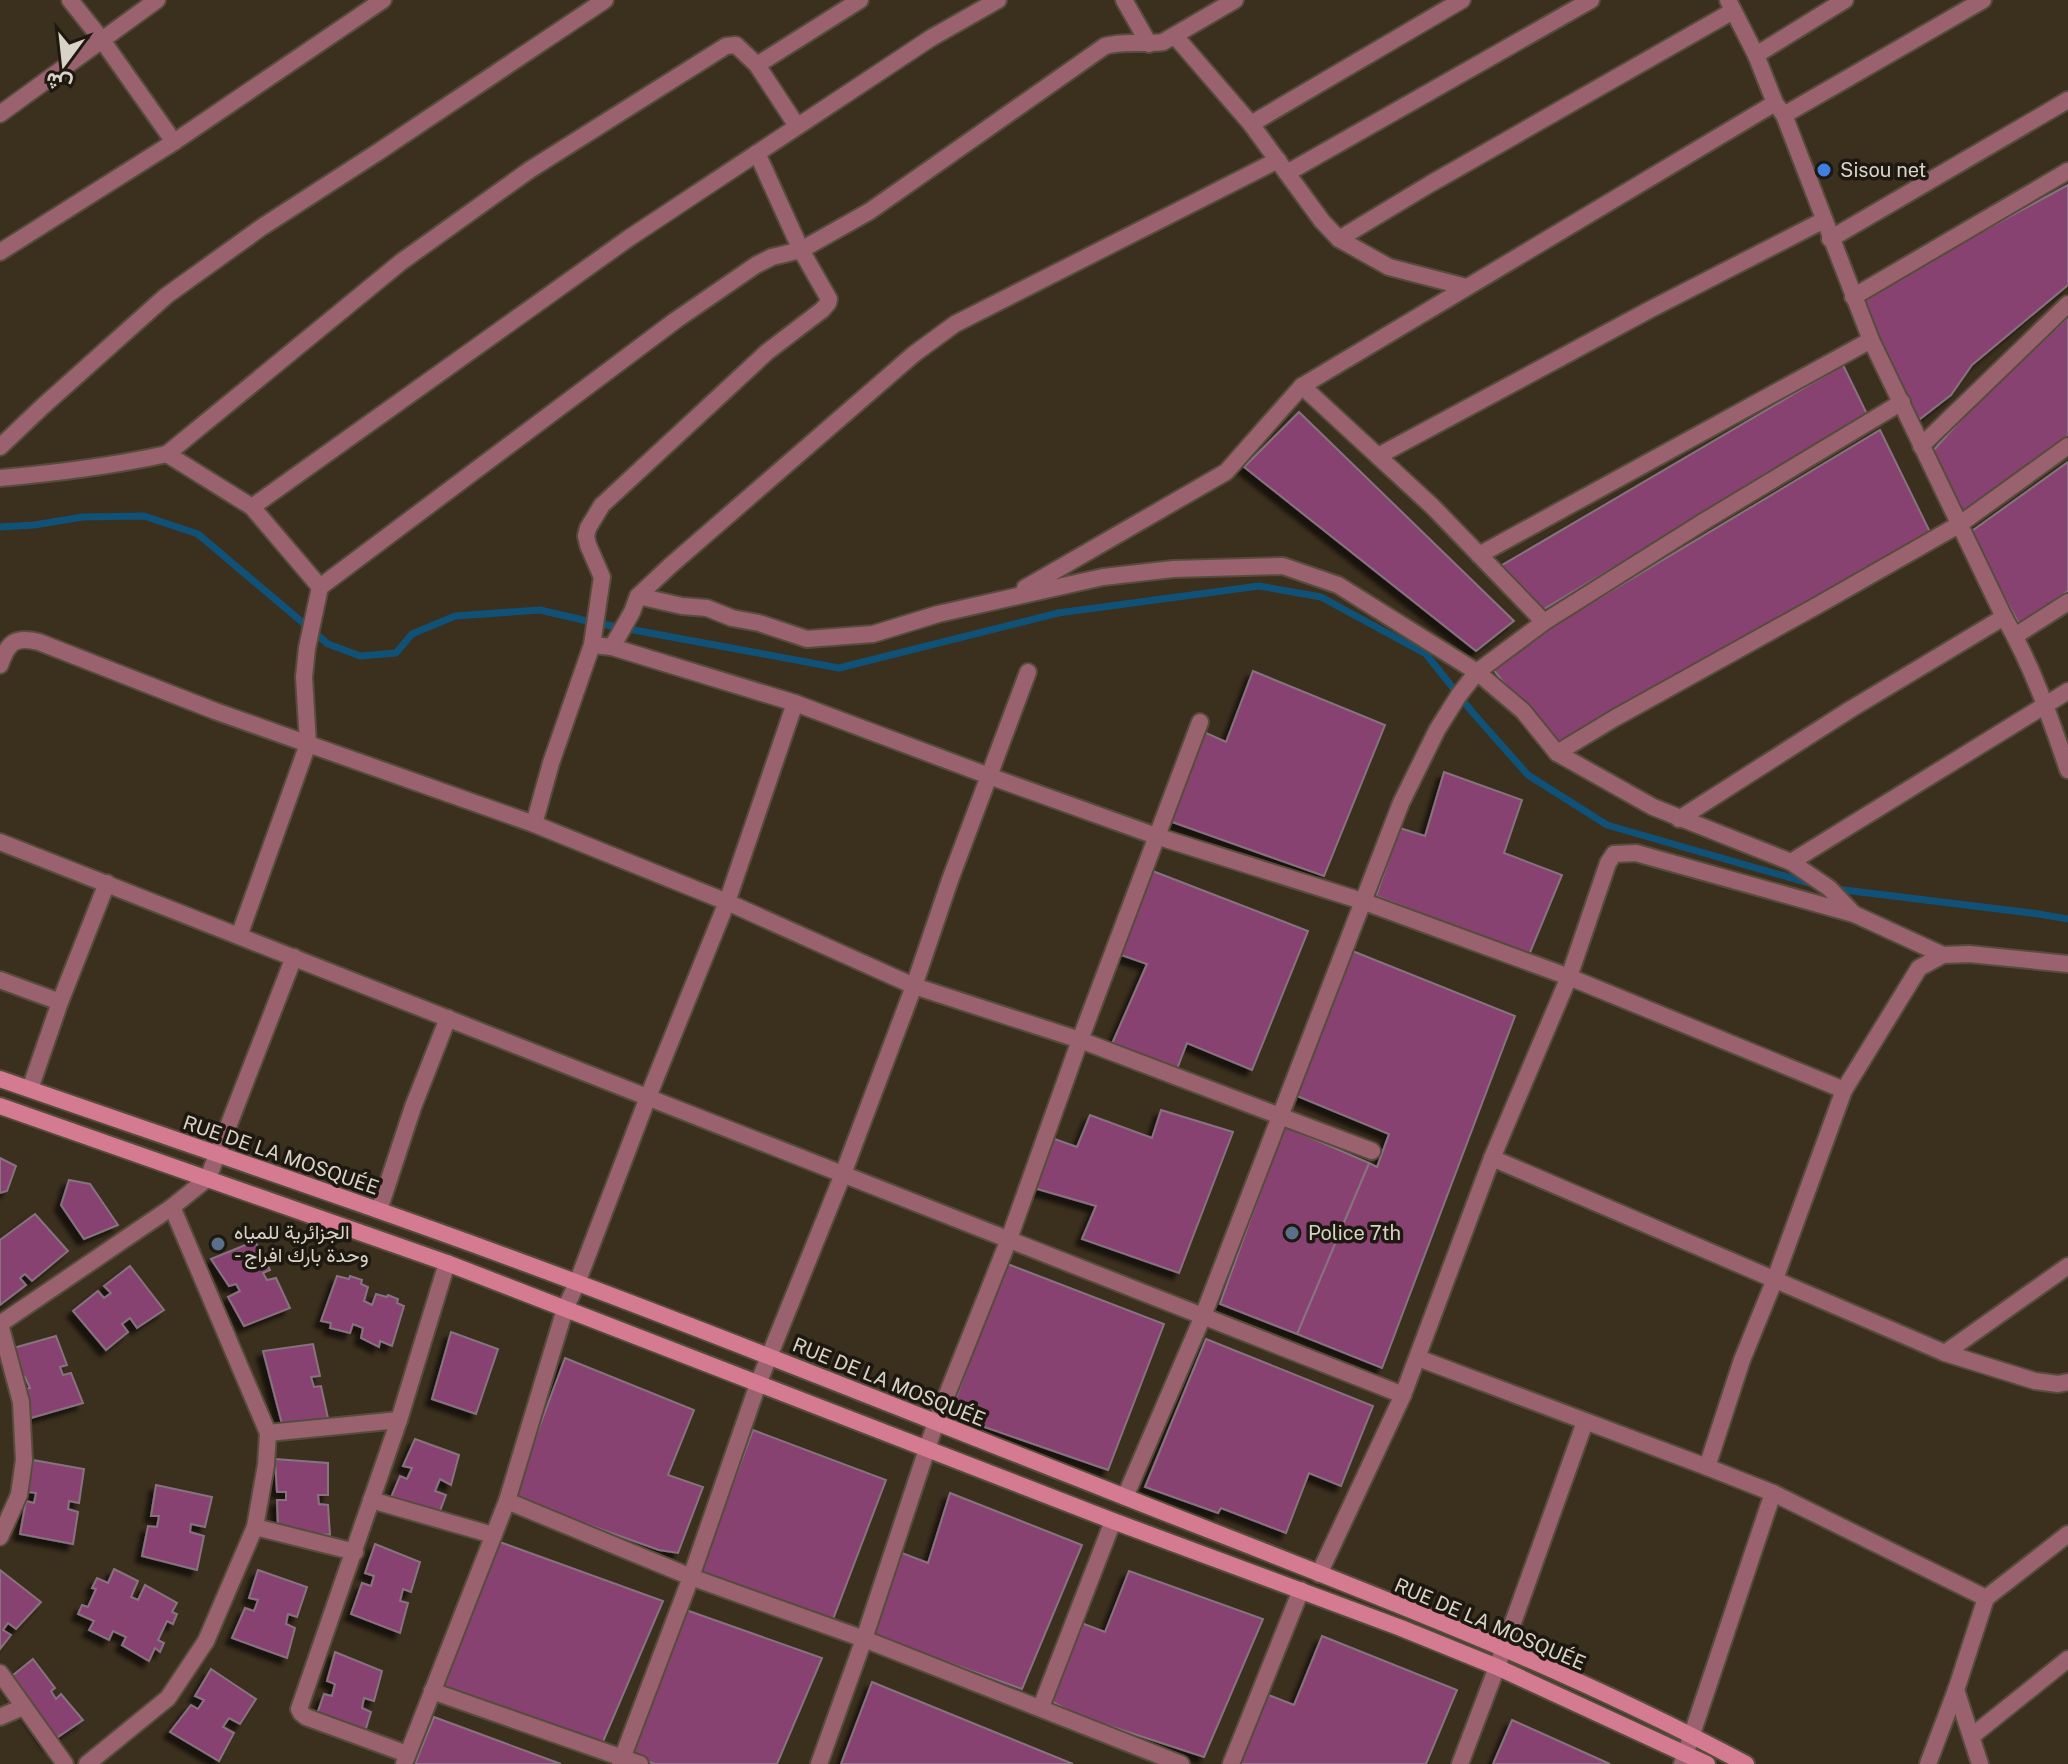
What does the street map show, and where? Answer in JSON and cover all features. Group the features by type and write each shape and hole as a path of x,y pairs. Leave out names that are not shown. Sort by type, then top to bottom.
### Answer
{"main road":[{"name":"RUE DE LA MOSQUÉE","path":"0,1079 379,1210 769,1356 1504,1648 1692,1735 1746,1764"},
{"path":"0,1106 447,1263 1113,1521 1301,1590 1497,1667 1685,1759 1707,1764"}],"street":[{"path":"70,0 174,142"},
{"path":"0,114 157,0"},
{"path":"0,252 174,142 383,0"},
{"path":"0,447 166,296 262,227 605,0"},
{"path":"757,65 860,0"},
{"path":"252,507 629,238 931,38 998,0"},
{"path":"1124,0 1149,44"},
{"path":"239,936 308,744 304,677 320,587 676,320 756,265 772,257 801,250 870,211 1105,46 1163,42 1235,0"},
{"path":"1251,124 1462,0"},
{"path":"612,647 638,596 914,354 955,324 1282,167 1591,0"},
{"path":"1756,55 1845,0"},
{"path":"1013,596 1226,472 1302,386 1466,287 1780,109 1983,0"},
{"path":"1339,239 1730,5 1780,109 1871,340 2015,636 2046,706 2068,770"},
{"path":"1175,36 1251,124 1322,221 1339,239 1389,267 1466,287"},
{"path":"0,478 102,467 167,454 401,262 531,169 726,46 736,45 757,65 797,126"},
{"path":"1830,239 2068,100"},
{"path":"534,824 551,763 592,645 602,577 588,545 588,528 602,505 767,352 826,306 829,299 801,250 757,153"},
{"path":"1853,297 2068,171"},
{"path":"1378,456 1824,220"},
{"path":"1921,446 2068,304"},
{"path":"1479,555 1871,340"},
{"path":"1302,386 1433,507 1544,622"},
{"path":"1125,1497 1203,1316 1401,803 1437,730 1463,689 1477,672 1544,622 1902,402"},
{"path":"1557,753 1960,524 2068,446"},
{"path":"167,454 252,507 320,587"},
{"path":"638,596 707,608 807,639 873,634 938,614 1117,575 1173,569 1283,566 1338,585 1477,672 1523,711 1557,753 1679,819 1791,862 1829,888 1854,914"},
{"path":"2015,636 2068,602"},
{"path":"1679,819 1851,709 2004,617"},
{"path":"0,665 12,642 23,638 39,642 215,711 534,824 727,902 914,986 1080,1040 1372,1151"},
{"path":"592,645 612,647 795,703 1156,836 1362,901 1569,977 1844,1090"},
{"path":"621,1761 691,1577 758,1384 843,1174 1028,672"},
{"path":"1791,862 2068,691"},
{"path":"447,1263 399,1420 299,1709 306,1717 406,1759 507,1501 565,1309 727,902 795,703"},
{"path":"819,1764 936,1422 1009,1239 1200,722"},
{"path":"0,842 1403,1395"},
{"path":"1319,1574 1403,1395 1492,1158 1569,977 1608,863 1614,854 1636,853 1854,914 1943,955"},
{"path":"30,1089 107,883"},
{"path":"1707,1467 1742,1360 1844,1090 1919,968 1943,955 1969,954 2068,964"},
{"path":"0,1537 19,1495 24,1460 21,1402 0,1324 172,1207 208,1178 294,957"},
{"path":"0,980 60,1002"},
{"path":"379,1210 413,1107 448,1018"},
{"path":"1492,1158 1945,1353 2035,1381 2068,1382"},
{"path":"87,1764 168,1698 192,1665 206,1641 255,1527 266,1465 268,1433 172,1207"},
{"path":"1945,1353 2068,1266"},
{"path":"1418,1358 1773,1493 1986,1598"},
{"path":"268,1433 399,1420"},
{"path":"1460,1764 1585,1422"},
{"path":"1685,1759 1773,1493"},
{"path":"371,1500 493,1535"},
{"path":"507,1501 691,1577 864,1639 1181,1764"},
{"path":"1041,1707 1113,1521"},
{"path":"255,1527 355,1552"},
{"path":"1928,1764 1986,1598 2068,1534"},
{"path":"1231,1764 1301,1590"},
{"path":"1972,1736 2068,1659"},
{"path":"0,1673 65,1764"},
{"path":"1956,1690 1980,1764"},
{"path":"432,1691 621,1761 640,1764"},
{"path":"0,1717 23,1707"}],"building":[{"path":"2068,185 2068,285 1972,365 1951,395 1915,423 1859,298"},
{"path":"2068,317 2068,437 1959,514 1930,454 1977,402"},
{"path":"1843,365 1868,416 1539,612 1497,568"},
{"path":"1299,412 1514,621 1476,651 1244,467"},
{"path":"1880,430 1931,534 1556,749 1489,664"},
{"path":"2068,462 2068,591 2019,624 1969,533"},
{"path":"1253,671 1385,725 1324,876 1169,821 1202,731 1226,742"},
{"path":"1444,772 1522,800 1504,853 1562,875 1529,955 1376,896 1400,828 1425,836"},
{"path":"1150,870 1308,931 1252,1070 1187,1043 1177,1069 1111,1046 1147,964 1118,954"},
{"path":"1350,950 1515,1016 1382,1368 1297,1334 1369,1163 1377,1167 1389,1134 1297,1096"},
{"path":"1161,1110 1233,1132 1179,1273 1082,1239 1096,1206 1034,1188 1052,1138 1077,1147 1090,1115 1152,1138"},
{"name":"Police 7th","path":"1284,1126 1369,1163 1297,1334 1220,1304"},
{"path":"0,1158 16,1166 7,1191 0,1193"},
{"path":"69,1180 90,1184 118,1225 84,1239 61,1205"},
{"path":"35,1214 68,1251 32,1281 25,1274 20,1278 26,1285 0,1305 0,1240"},
{"path":"255,1241 270,1270 263,1273 267,1280 276,1278 290,1308 244,1326 228,1297 240,1291 236,1284 229,1286 211,1259"},
{"path":"1005,1263 1164,1324 1108,1470 950,1415"},
{"path":"130,1266 164,1310 137,1328 130,1318 122,1324 128,1332 106,1350 73,1311 98,1291 104,1298 111,1293 104,1286"},
{"path":"337,1276 362,1280 361,1284 368,1287 364,1301 372,1305 376,1294 398,1299 397,1303 404,1306 392,1346 380,1341 379,1347 361,1338 363,1328 353,1324 350,1333 330,1328 331,1323 321,1321"},
{"path":"451,1332 498,1349 476,1414 432,1399"},
{"path":"56,1336 67,1365 60,1367 63,1375 71,1373 83,1403 31,1418 22,1389 30,1388 25,1377 21,1378 10,1349"},
{"path":"1206,1339 1373,1406 1341,1486 1309,1473 1286,1533 1221,1508 1218,1513 1145,1487"},
{"path":"313,1344 320,1376 311,1377 314,1387 321,1386 328,1418 282,1424 263,1351"},
{"path":"565,1358 694,1410 668,1475 703,1487 678,1553 659,1550 513,1498"},
{"path":"753,1430 886,1480 832,1622 700,1571"},
{"path":"415,1439 459,1455 451,1485 440,1479 435,1491 446,1495 438,1516 389,1502 400,1476 407,1479 412,1468 403,1466"},
{"path":"275,1459 328,1463 328,1495 318,1495 319,1504 328,1505 330,1535 278,1530 277,1500 286,1500 286,1492 277,1492"},
{"path":"33,1460 84,1469 79,1503 69,1501 68,1509 78,1512 73,1544 20,1534 26,1501 34,1503 36,1493 28,1492"},
{"path":"156,1485 212,1497 205,1527 191,1524 190,1532 204,1536 197,1570 142,1556 148,1526 157,1527 159,1516 151,1516"},
{"path":"950,1493 1082,1545 1022,1689 871,1635 897,1551 928,1563"},
{"path":"497,1541 663,1601 602,1744 440,1686"},
{"path":"375,1544 420,1562 411,1592 403,1589 400,1601 408,1603 400,1633 351,1614 362,1583 371,1586 374,1576 365,1573"},
{"path":"114,1569 138,1581 131,1597 138,1600 145,1585 177,1603 172,1612 177,1614 173,1624 167,1621 158,1640 164,1643 160,1652 155,1648 149,1661 122,1645 126,1637 113,1631 109,1640 89,1630 94,1621 78,1614 82,1605 88,1607 97,1578 108,1583"},
{"path":"0,1570 41,1602 16,1629 8,1623 3,1630 11,1635 0,1649"},
{"path":"258,1570 307,1587 297,1617 288,1614 286,1624 295,1628 287,1658 232,1638 245,1608 254,1611 258,1600 249,1598"},
{"path":"1129,1571 1263,1619 1204,1757 1076,1715 1048,1699 1079,1622 1105,1632"},
{"path":"686,1610 822,1658 777,1764 655,1764 627,1755"},
{"path":"1322,1636 1457,1690 1426,1764 1239,1764 1266,1694 1294,1705"},
{"path":"335,1652 382,1671 374,1701 364,1698 362,1708 371,1712 364,1735 316,1717 324,1694 332,1696 335,1684 327,1681"},
{"path":"33,1659 55,1688 51,1691 56,1699 61,1694 83,1720 49,1743 7,1680"},
{"path":"211,1669 256,1699 240,1724 229,1718 223,1727 234,1733 219,1761 170,1732 191,1705 198,1709 204,1700 195,1696"},
{"path":"872,1682 1073,1764 841,1764"},
{"path":"434,1717 561,1764 415,1764"},
{"path":"1512,1720 1610,1764 1493,1764"}],"waterway":[{"path":"0,527 83,517 144,516 198,534 328,644 360,656 396,653 412,634 455,616 540,610 839,668 1058,613 1259,586 1321,597 1426,654 1528,775 1607,825 1812,884"},
{"path":"1836,889 2068,919"}],"place":[{"name":"Sisou net","path":"1824,170"},
{"name":"Police 7th","path":"1292,1233"},
{"name":"الجزائرية للمياه - وحدة بارك افراج","path":"218,1244"}]}
